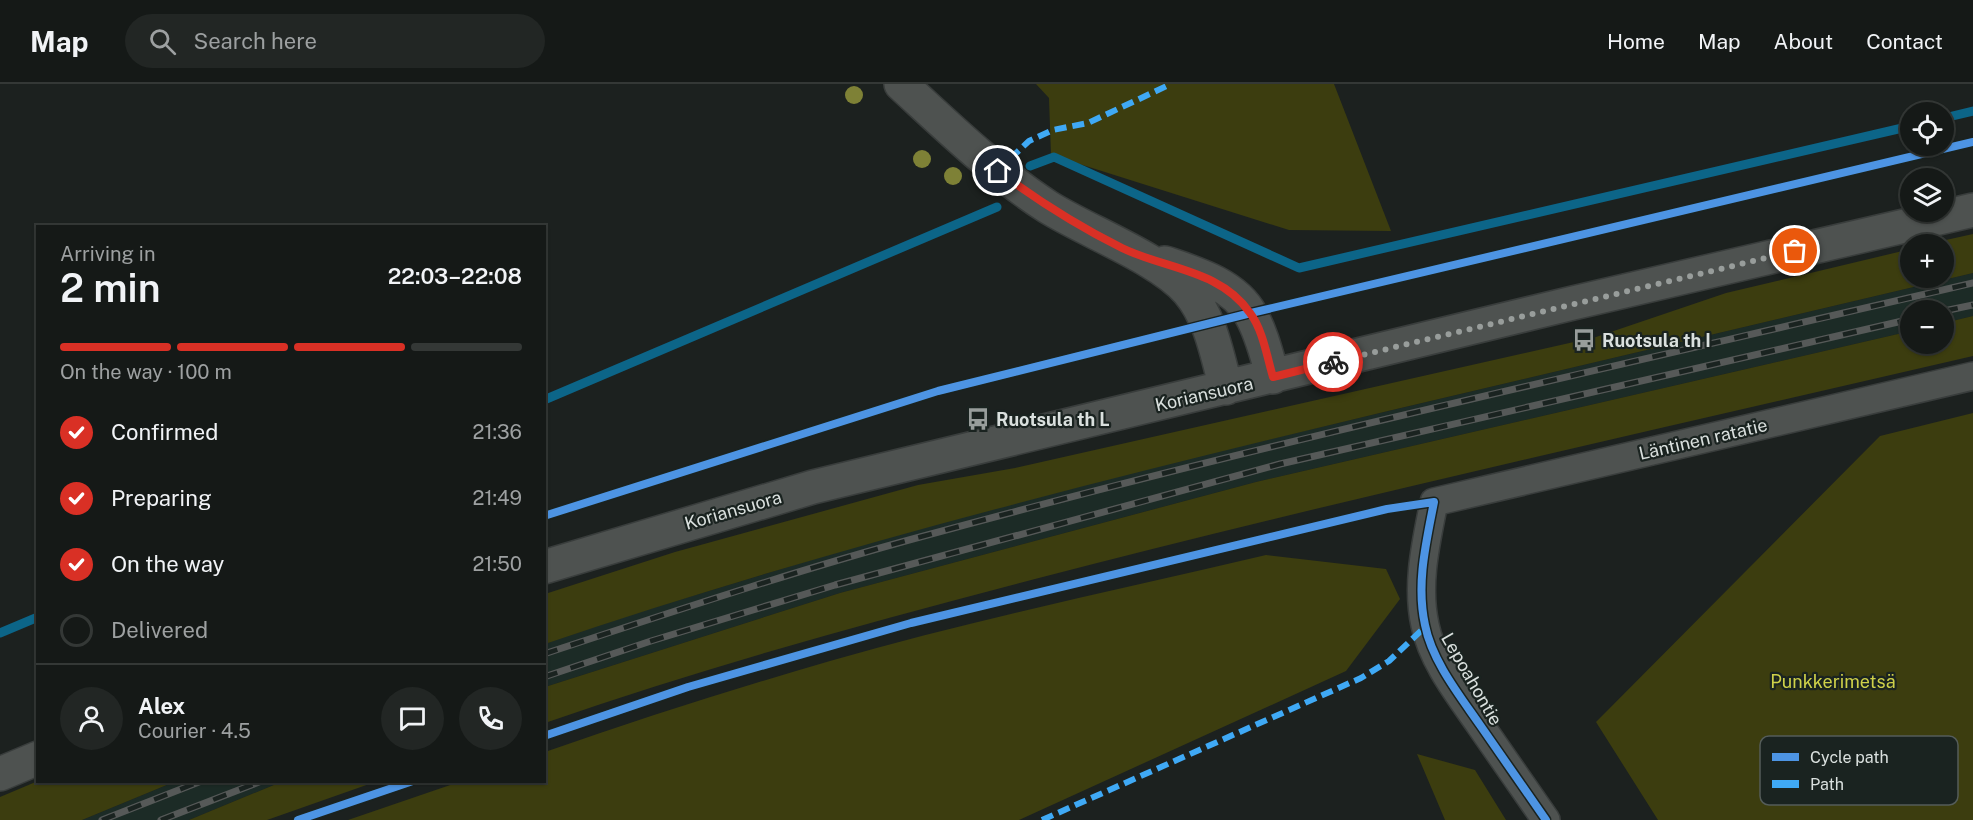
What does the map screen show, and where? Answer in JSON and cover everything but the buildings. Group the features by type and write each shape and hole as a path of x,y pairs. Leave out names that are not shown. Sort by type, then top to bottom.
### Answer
{"main road":[{"path":"901,84 1015,184 1082,227 1172,276 1198,305 1208,324 1226,388"},
{"name":"Koriansuora","path":"546,566 813,487 1573,303 1973,210"},
{"path":"1125,249 1192,272 1215,282 1233,295 1251,313 1273,377"},
{"path":"0,774 36,759"}],"street":[{"name":"Läntinen ratatie","path":"1434,502 1973,376"},
{"name":"Lepoahontie","path":"1434,502 1422,559 1422,600 1425,627 1438,658 1459,695 1545,820"}],"shaded area":[{"path":"1973,273 1973,316 1954,321 1954,300 1900,300 1900,334 1256,482 840,593 546,687 546,643 636,613 903,532 1177,461 1909,288 1954,288 1954,277"},
{"path":"172,783 279,783 189,820 82,820"}],"green space":[{"path":"1036,84 1334,84 1391,231 1289,230 1051,155 1049,98"},
{"path":"1973,234 1973,273 1954,277 1954,238"},
{"path":"1900,252 1900,288 1909,288 1388,411 1069,490 858,547 546,644 546,594 675,552 918,485 1015,468 1596,337 1726,293"},
{"path":"1973,316 1973,356 1386,492 1035,579 788,646 546,723 546,687 840,593 1256,482 1900,334 1900,354 1954,354 1954,321"},
{"name":"Punkkerimetsä","path":"1973,413 1973,820 1658,820 1596,722 1880,436"},
{"path":"1266,555 1386,569 1400,599 1346,671 1019,820 348,820 456,783 546,783 546,752 758,682 993,618"},
{"path":"1417,754 1475,770 1506,820 1445,820"},
{"path":"36,782 172,783 82,820 0,820 0,797"},
{"path":"279,783 372,783 267,820 189,820"}],"waterway":[{"path":"1954,116 1973,111"},
{"path":"1030,166 1054,157 1299,268 1900,129"},
{"path":"546,399 997,207"},
{"path":"0,633 36,618"}],"railway":[{"path":"546,653 826,564 1051,502 1445,405 1973,283"},
{"path":"1954,309 1973,305"},
{"path":"546,676 651,641 835,585 1280,464 1900,322"},
{"path":"102,820 196,783"},
{"path":"161,820 256,783"}],"marked path":[{"path":"997,171 1029,141 1053,130 1088,123 1171,84"},
{"path":"1042,820 1361,678 1389,661 1425,627"}],"cycle path":[{"path":"546,515 938,391 1251,313 1973,142"},
{"path":"546,735 688,687 911,623 1387,509 1434,502 1425,548 1421,594 1422,610 1429,638 1440,665 1456,690 1546,820"},
{"path":"298,820 407,783"}],"way so far":[{"path":"1333,362 1795,251"}],"place":[{"name":"Ruotsula th I","path":"1584,340"},
{"name":"Ruotsula th L","path":"978,419"}],"route":[{"path":"998,171 1023,190 1082,227 1125,249 1215,282 1233,295 1251,313 1273,377 1333,362"}]}
